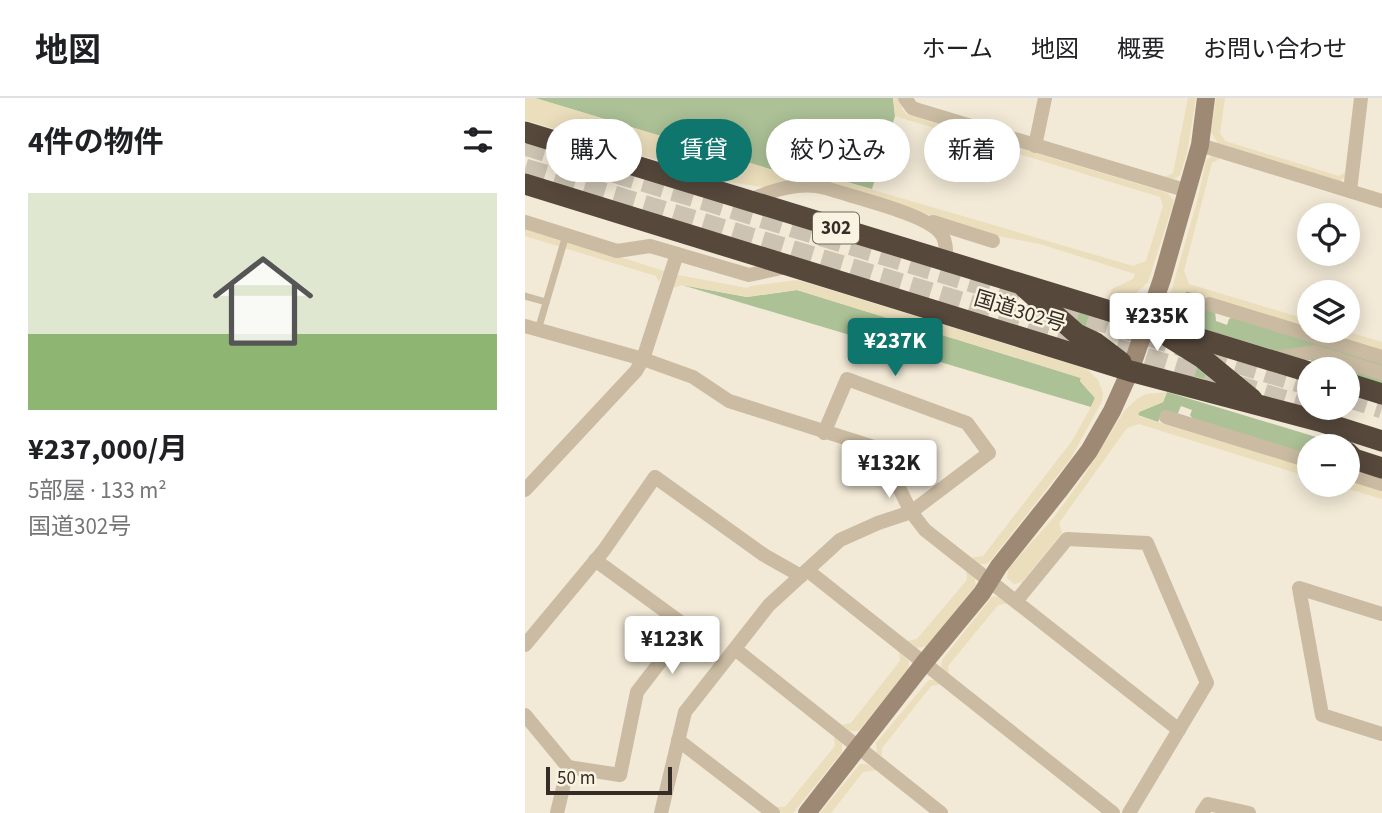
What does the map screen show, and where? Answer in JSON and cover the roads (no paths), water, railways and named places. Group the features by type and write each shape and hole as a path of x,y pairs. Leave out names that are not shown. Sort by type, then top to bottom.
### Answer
{"highway":[{"name":"国道302号","path":"525,132 1297,368"},
{"name":"国道302号","path":"525,184 1130,370 1319,421 1382,441"},
{"path":"1023,285 1077,334 1096,343 1130,370"},
{"path":"1147,323 1201,357 1244,393 1266,407"},
{"path":"1360,387 1382,394"},
{"path":"1319,421 1331,434"},
{"path":"1360,461 1382,468"}],"street":[{"path":"905,98 912,108 1188,191"},
{"path":"1035,146 1045,98"},
{"path":"807,813 1059,492 1089,451 1112,411 1163,279 1200,145 1206,98"},
{"path":"1350,191 1361,98"},
{"path":"1200,145 1382,201"},
{"path":"748,201 784,188 814,185 993,241"},
{"path":"925,219 942,234 946,246 946,261"},
{"path":"525,222 617,251 650,246 749,275 791,266"},
{"path":"525,490 636,371 643,359 677,254"},
{"path":"1209,304 1382,356"},
{"path":"531,328 693,376 729,401 880,449 911,512 925,530 1179,730"},
{"path":"1268,359 1315,352 1382,373"},
{"path":"661,813 685,712 769,605 840,540 911,512 989,453 967,423 847,379 824,433"},
{"path":"1166,417 1297,457"},
{"path":"525,645 595,560 655,477 764,555 804,573 924,663 1114,813"},
{"path":"1360,477 1382,484"},
{"path":"1017,600 1067,539 1147,543 1207,683 1129,813"},
{"path":"525,715 568,767 620,775 637,692 687,627 595,560"},
{"path":"1382,614 1299,588 1322,715 1382,734"},
{"path":"735,649 941,813"},
{"path":"678,740 773,813"},
{"path":"557,813 568,767"},
{"path":"1202,813 1207,804 1249,813"}],"lane":[{"path":"531,328 546,302 566,235"},
{"path":"525,296 546,302"}],"tunnel":[{"path":"525,145 1297,381"},
{"path":"525,169 1085,340"},
{"path":"1116,349 1297,404"},
{"path":"1360,401 1382,408"}]}
